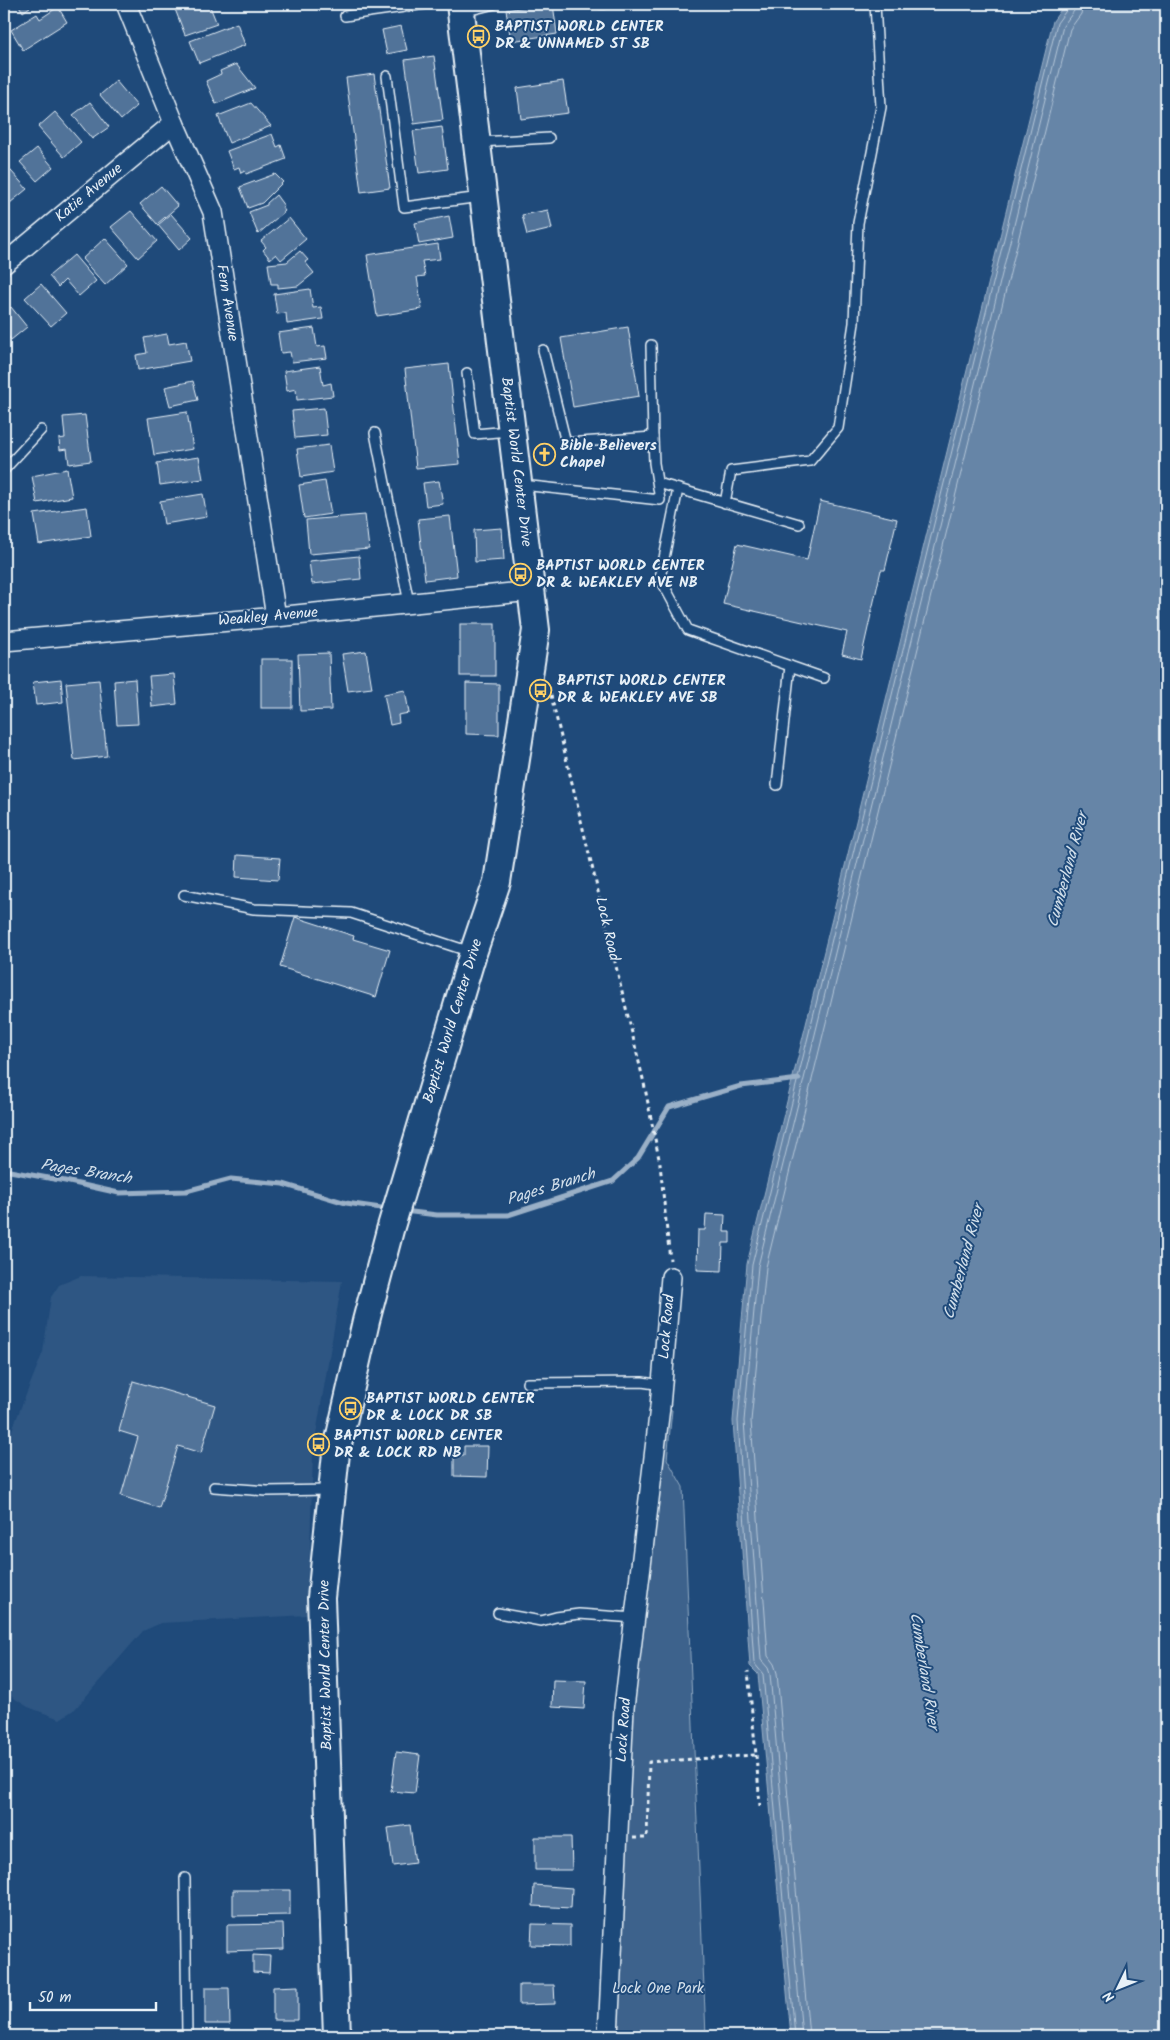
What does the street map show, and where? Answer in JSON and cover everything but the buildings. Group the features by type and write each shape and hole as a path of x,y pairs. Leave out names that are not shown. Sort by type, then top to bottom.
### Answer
{"street":[{"name":"Fern Avenue","path":"126,4 212,212 276,617"},
{"name":"Baptist World Center Drive","path":"337,2036 321,1598 336,1453 366,1321 390,1230 473,953 497,882 536,630 461,8"},
{"name":"Katie Avenue","path":"4,264 174,123"},
{"name":"Weakley Avenue","path":"4,641 276,617 532,591"},
{"name":"Lock Road","path":"608,2036 624,1708 662,1385 671,1277"}],"lane":[{"path":"345,16 368,8 426,4"},
{"path":"461,8 494,4"},
{"path":"725,503 731,471 810,461 838,428 854,323 858,224 881,107 875,4"},
{"path":"387,76 404,207 484,197"},
{"path":"477,142 549,138"},
{"path":"519,485 660,500 654,463 651,345"},
{"path":"544,350 566,443 653,437"},
{"path":"467,373 475,434 512,431"},
{"path":"4,470 41,430"},
{"path":"375,433 409,603"},
{"path":"658,483 798,524"},
{"path":"678,489 660,578 688,630 824,678"},
{"path":"777,785 790,666"},
{"path":"184,895 254,909 351,913 473,953"},
{"path":"527,1383 642,1382 662,1385"},
{"path":"214,1487 267,1491 333,1490"},
{"path":"498,1613 541,1621 579,1614 635,1618"},
{"path":"185,1878 187,2036"}],"path":[{"name":"Lock Road","path":"548,681 644,1083 660,1164 671,1277"},
{"path":"748,1671 760,1806"},
{"path":"618,1838 647,1838 649,1762 756,1755"}],"shaded area":[{"path":"81,1276 342,1281 313,1452 308,1615 161,1623 143,1631 75,1709 60,1719 28,1707 4,1692 4,1450 43,1352 51,1297 59,1285"}],"green space":[{"name":"Lock One Park","path":"660,1407 672,1410 667,1459 683,1487 706,2036 608,2036 624,1708"}],"water":[{"name":"Cumberland River","path":"1065,4 1166,4 1166,2036 791,2036 758,1674 750,1666 733,1421 747,1264 1053,21"}],"waterway":[{"name":"Pages Branch","path":"404,1211 437,1215 508,1215 613,1181 638,1158 669,1107 741,1086 799,1079"},
{"name":"Pages Branch","path":"4,1170 119,1193 186,1191 231,1179 283,1184 346,1203 388,1209"}],"place":[{"name":"BAPTIST WORLD CENTER DR & UNNAMED ST SB","path":"479,36"},
{"name":"Bible Believers Chapel","path":"544,455"},
{"name":"BAPTIST WORLD CENTER DR & WEAKLEY AVE NB","path":"520,575"},
{"name":"BAPTIST WORLD CENTER DR & WEAKLEY AVE SB","path":"541,690"},
{"name":"BAPTIST WORLD CENTER DR & LOCK DR SB","path":"350,1408"},
{"name":"BAPTIST WORLD CENTER DR & LOCK RD NB","path":"318,1445"}]}
